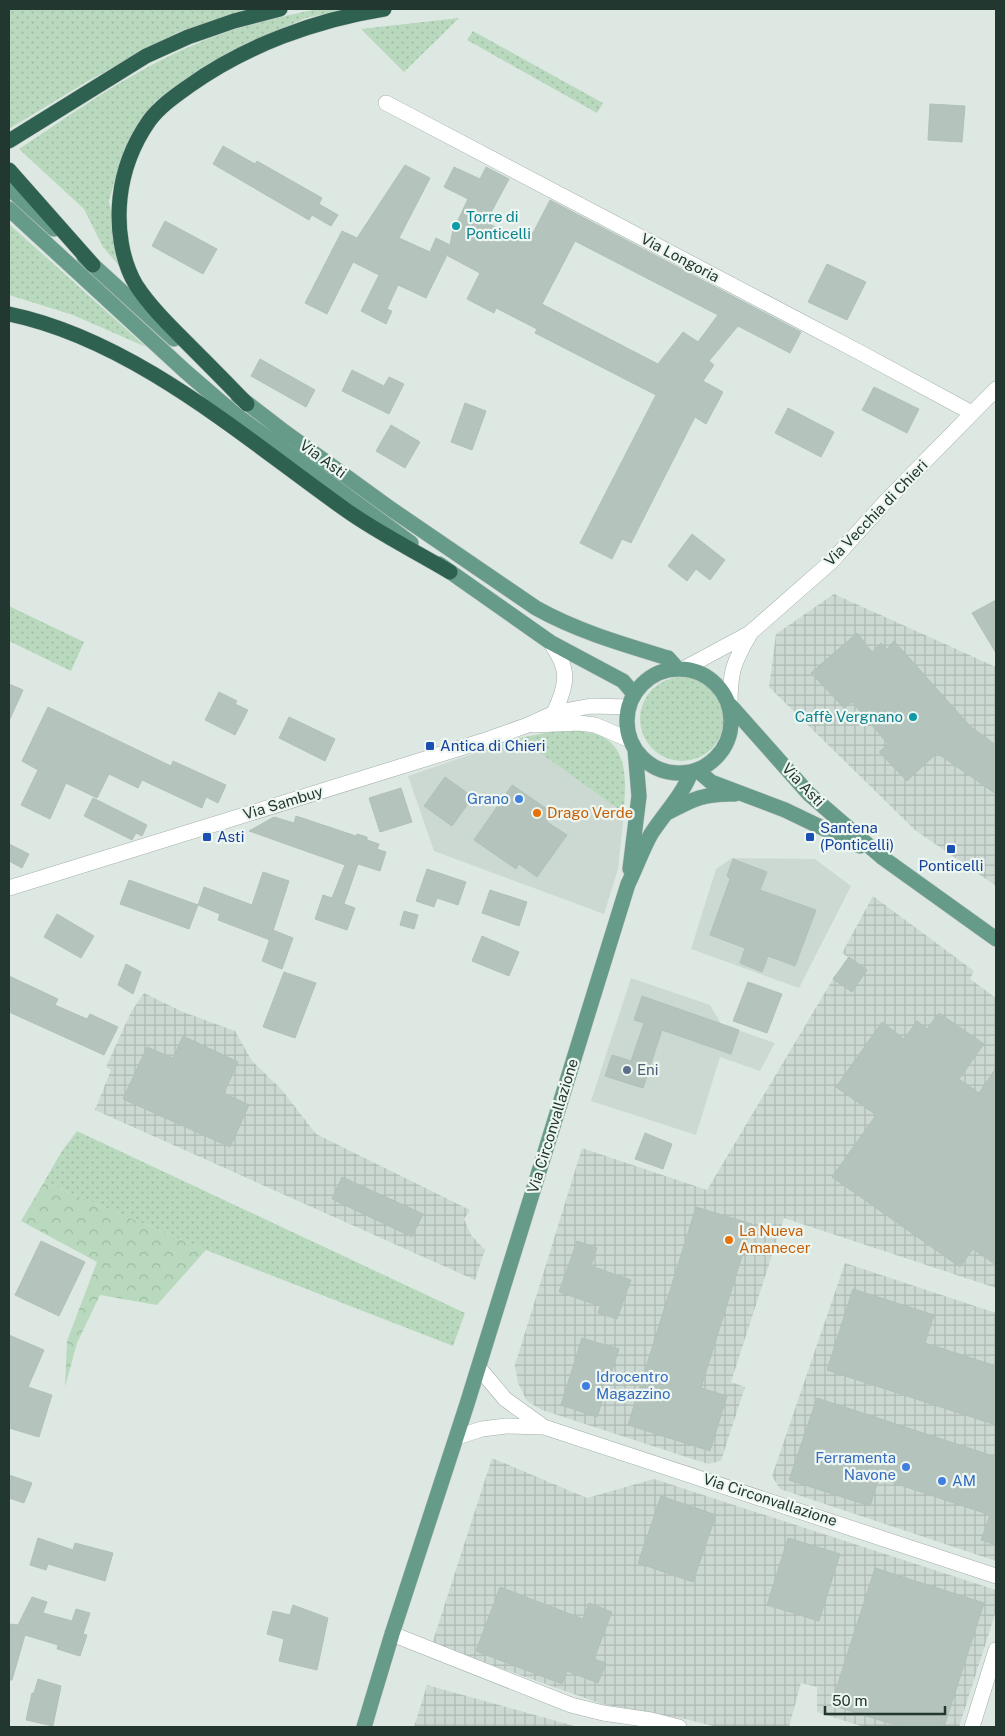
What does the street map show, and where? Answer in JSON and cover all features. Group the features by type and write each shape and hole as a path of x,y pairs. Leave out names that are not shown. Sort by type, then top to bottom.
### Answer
{"highway":[{"path":"9,141 146,56 188,37 234,21 280,9"},
{"path":"247,404 168,324 136,284 124,255 118,218 121,184 132,150 150,120 175,96 206,73 244,52 309,27 361,12 384,9"},
{"path":"9,170 93,265"},
{"path":"9,314 37,320 82,336 121,356 195,401 348,512 450,572"}],"main road":[{"name":"Via Asti","path":"9,188 247,404 400,514 536,608 559,621 580,630 668,658 681,668"},
{"name":"Via Asti","path":"9,209 185,371 236,415 450,572 550,642 624,681 631,701"},
{"path":"681,668 700,672 713,680 723,692 730,705 732,721 730,737 722,751 711,763 694,771 675,773 659,769 645,761 632,744 627,724 631,701 642,684 664,670 681,668"},
{"name":"Via Asti","path":"730,705 809,794 883,858 996,939"},
{"name":"Via Circonvallazione","path":"628,884 639,796 632,744"},
{"name":"Via Asti","path":"694,771 711,782 748,795 822,826 883,858"},
{"name":"Via Circonvallazione","path":"364,1727 392,1634 479,1368 628,884 650,837 664,815 687,786 694,771"},
{"path":"664,815 691,800 703,796 717,794 748,795"}],"street":[{"name":"Via Longoria","path":"386,104 862,353 972,414"},
{"name":"Via Vecchia di Chieri","path":"681,668 750,633 832,561 886,500 996,389"},
{"name":"Via Vecchia di Chieri","path":"730,705 730,679 736,656 750,633"},
{"path":"550,642 561,657 565,668 563,689 554,713"},
{"name":"Via Sambuy","path":"9,888 528,725 554,713 631,701"},
{"name":"Via Sambuy","path":"528,725 579,723 595,725 632,744"},
{"name":"Via Circonvallazione","path":"479,1368 505,1399 544,1427"},
{"name":"Via Circonvallazione","path":"457,1437 482,1429 506,1426 544,1427 589,1440 996,1576"},
{"path":"392,1634 571,1705 603,1713 651,1720 675,1727"},
{"path":"972,1727 996,1650"}],"shaded area":[{"path":"834,594 996,667 996,886 915,830 769,687 776,634"},
{"path":"519,738 624,813 618,869 604,914 434,851 408,776"},
{"path":"732,858 815,859 851,886 799,988 691,949 716,869"},
{"path":"873,896 974,971 970,979 996,998 996,1288 784,1218 731,1382 745,1387 721,1461 708,1464 542,1410 527,1401 518,1383 515,1365 582,1148 707,1190 848,957 842,953"},
{"path":"631,978 710,1005 721,1024 775,1043 760,1071 720,1057 696,1135 591,1101"},
{"path":"144,993 183,1012 235,1031 252,1061 282,1090 316,1134 470,1210 464,1219 471,1235 485,1250 475,1280 95,1110 111,1070 106,1067 131,1012"},
{"path":"845,1263 996,1313 996,1561 780,1489 772,1476"},
{"path":"492,1458 587,1498 654,1479 996,1590 996,1611 959,1727 864,1727 817,1712 817,1687 801,1683 789,1727 717,1727 685,1719 602,1704 432,1644"},
{"path":"427,1685 578,1727 414,1727"}],"green space":[{"path":"9,9 249,9 179,32 88,81 9,129"},
{"path":"317,9 348,9 306,18 229,52 154,102 123,152 109,201 117,242 126,274 103,247 84,209 19,149 105,92 173,54 210,38 240,28"},
{"path":"459,18 404,72 361,29"},
{"path":"473,31 603,103 597,113 467,40"},
{"path":"9,224 146,347 73,315 9,295"},
{"path":"9,606 84,642 71,671 9,641"},
{"path":"682,677 705,684 717,696 724,719 717,742 705,754 682,761 659,754 647,742 640,719 647,696 659,684"},
{"path":"580,731 601,736 612,744 618,752 622,761 625,781 624,813 519,738 551,732"},
{"path":"77,1131 465,1313 453,1346 206,1250 44,1182 62,1151"},
{"path":"44,1182 206,1250 157,1305 100,1295 77,1343 65,1387 67,1341 97,1262 21,1221"}],"building":[{"path":"930,104 965,106 962,142 928,140"},
{"path":"223,146 255,164 257,161 322,198 319,204 338,215 331,226 312,215 309,220 213,164"},
{"path":"405,165 430,178 399,238 430,252 436,238 450,245 454,224 458,220 468,199 444,187 454,167 480,179 486,167 509,179 486,222 514,237 520,226 533,233 550,200 801,332 790,353 738,326 709,361 714,365 703,381 723,392 706,424 695,417 631,543 622,539 612,559 580,543 656,395 535,333 537,329 496,308 494,313 467,299 480,273 448,256 449,251 426,298 398,285 387,309 392,311 386,324 361,311 379,275 353,262 327,314 305,303 342,231 357,238","holes":["575,241 718,315 698,342 683,332 658,364 542,304"]},
{"path":"165,221 217,249 203,274 152,246"},
{"path":"827,264 866,282 847,320 808,302"},
{"path":"260,359 315,390 306,407 251,376"},
{"path":"352,370 384,386 389,377 404,384 389,414 342,391"},
{"path":"874,387 919,409 907,433 862,410"},
{"path":"465,403 486,411 472,450 451,442"},
{"path":"788,408 834,432 821,457 775,433"},
{"path":"391,425 420,442 405,468 376,451"},
{"path":"692,534 725,560 710,580 696,569 687,581 668,566"},
{"path":"996,600 996,653 972,613"},
{"name":"Caffè Vergnano","path":"857,633 872,652 881,643 887,649 894,641 970,726 996,745 996,794 937,753 907,781 879,752 888,744 852,702 844,708 811,673"},
{"path":"9,684 23,690 9,721"},
{"path":"219,692 237,701 235,704 248,710 235,735 205,720"},
{"path":"48,707 171,766 173,761 226,785 218,803 206,797 202,808 142,780 138,788 109,774 97,798 66,783 50,819 21,805 38,770 22,761"},
{"path":"289,717 335,739 325,761 279,738"},
{"path":"445,777 473,797 452,826 424,806"},
{"path":"512,785 553,813 547,822 567,835 537,877 519,864 516,869 474,840"},
{"path":"401,788 412,822 380,832 369,798"},
{"path":"93,798 147,825 142,836 136,833 132,840 84,816"},
{"path":"296,816 356,836 357,834 367,837 367,840 379,844 377,849 386,852 380,871 358,864 344,904 355,908 347,930 315,919 323,895 332,898 345,865 249,831 274,817 294,823"},
{"path":"9,844 29,854 22,868 9,861"},
{"path":"733,859 767,872 760,890 816,910 795,966 768,956 762,972 740,963 745,948 710,935 730,879 727,876"},
{"path":"427,869 466,882 458,905 437,898 434,907 416,901"},
{"path":"263,872 289,881 270,940 218,920 220,914 198,905 204,887 252,905"},
{"path":"129,880 198,905 189,929 120,904"},
{"path":"490,890 527,902 519,926 482,913"},
{"path":"404,911 418,915 414,929 400,925"},
{"path":"57,914 94,936 81,958 44,937"},
{"path":"273,930 293,938 282,969 262,961"},
{"path":"482,936 519,952 509,976 472,961"},
{"path":"849,957 867,970 852,992 833,979"},
{"path":"126,964 141,972 133,994 118,985"},
{"path":"284,972 316,983 295,1038 263,1027"},
{"path":"9,976 58,999 55,1005 87,1019 90,1014 118,1027 104,1055 9,1012"},
{"path":"748,982 782,994 767,1033 733,1021"},
{"path":"642,996 739,1030 731,1054 662,1030 643,1088 605,1076 612,1055 631,1061 644,1023 634,1020"},
{"path":"939,1013 984,1044 959,1079 979,1093 996,1068 996,1265 973,1249 960,1267 832,1177 876,1115 836,1087 882,1022 904,1039 917,1021 927,1029"},
{"path":"183,1036 238,1062 224,1093 249,1105 230,1147 123,1099 147,1047 173,1058"},
{"path":"645,1133 672,1144 663,1169 635,1159"},
{"path":"342,1177 423,1214 412,1237 332,1199"},
{"path":"696,1207 752,1224 701,1388 727,1396 710,1451 628,1425"},
{"path":"41,1241 85,1262 59,1316 15,1295"},
{"path":"577,1241 597,1248 591,1266 631,1280 617,1319 598,1313 600,1306 559,1292"},
{"path":"853,1289 934,1315 925,1343 996,1366 996,1425 827,1370"},
{"path":"9,1335 44,1350 28,1387 52,1395 39,1437 9,1428"},
{"path":"582,1338 619,1349 597,1417 561,1405"},
{"path":"817,1398 996,1457 996,1545 981,1540 990,1515 879,1478 870,1506 789,1480"},
{"path":"9,1475 32,1483 24,1503 9,1498"},
{"path":"661,1496 716,1515 693,1582 638,1563"},
{"path":"38,1538 73,1550 75,1543 113,1553 105,1581 48,1564 46,1570 30,1565"},
{"path":"788,1538 840,1554 819,1621 767,1605"},
{"path":"875,1568 984,1603 944,1727 902,1727 831,1705"},
{"path":"500,1587 583,1619 589,1603 612,1612 594,1659 606,1663 598,1683 567,1671 562,1684 476,1651"},
{"path":"32,1597 47,1602 43,1613 72,1621 76,1609 90,1613 83,1634 87,1635 80,1656 57,1649 58,1645 25,1635 12,1680 9,1680 9,1624 18,1625"},
{"path":"293,1605 328,1618 317,1670 279,1661 284,1639 267,1634 273,1611 290,1615"},
{"path":"38,1679 61,1686 53,1726 26,1720 32,1693 34,1693"}],"place":[{"name":"Torre di Ponticelli","path":"456,226"},
{"name":"Caffè Vergnano","path":"913,717"},
{"name":"Antica di Chieri","path":"430,746"},
{"name":"Grano","path":"519,799"},
{"name":"Drago Verde","path":"537,813"},
{"name":"Asti","path":"207,837"},
{"name":"Santena (Ponticelli)","path":"810,837"},
{"name":"Ponticelli","path":"951,849"},
{"name":"Eni","path":"627,1070"},
{"name":"La Nueva Amanecer","path":"729,1240"},
{"name":"Idrocentro Magazzino","path":"586,1386"},
{"name":"Ferramenta Navone","path":"906,1467"},
{"name":"AM","path":"942,1481"}]}
